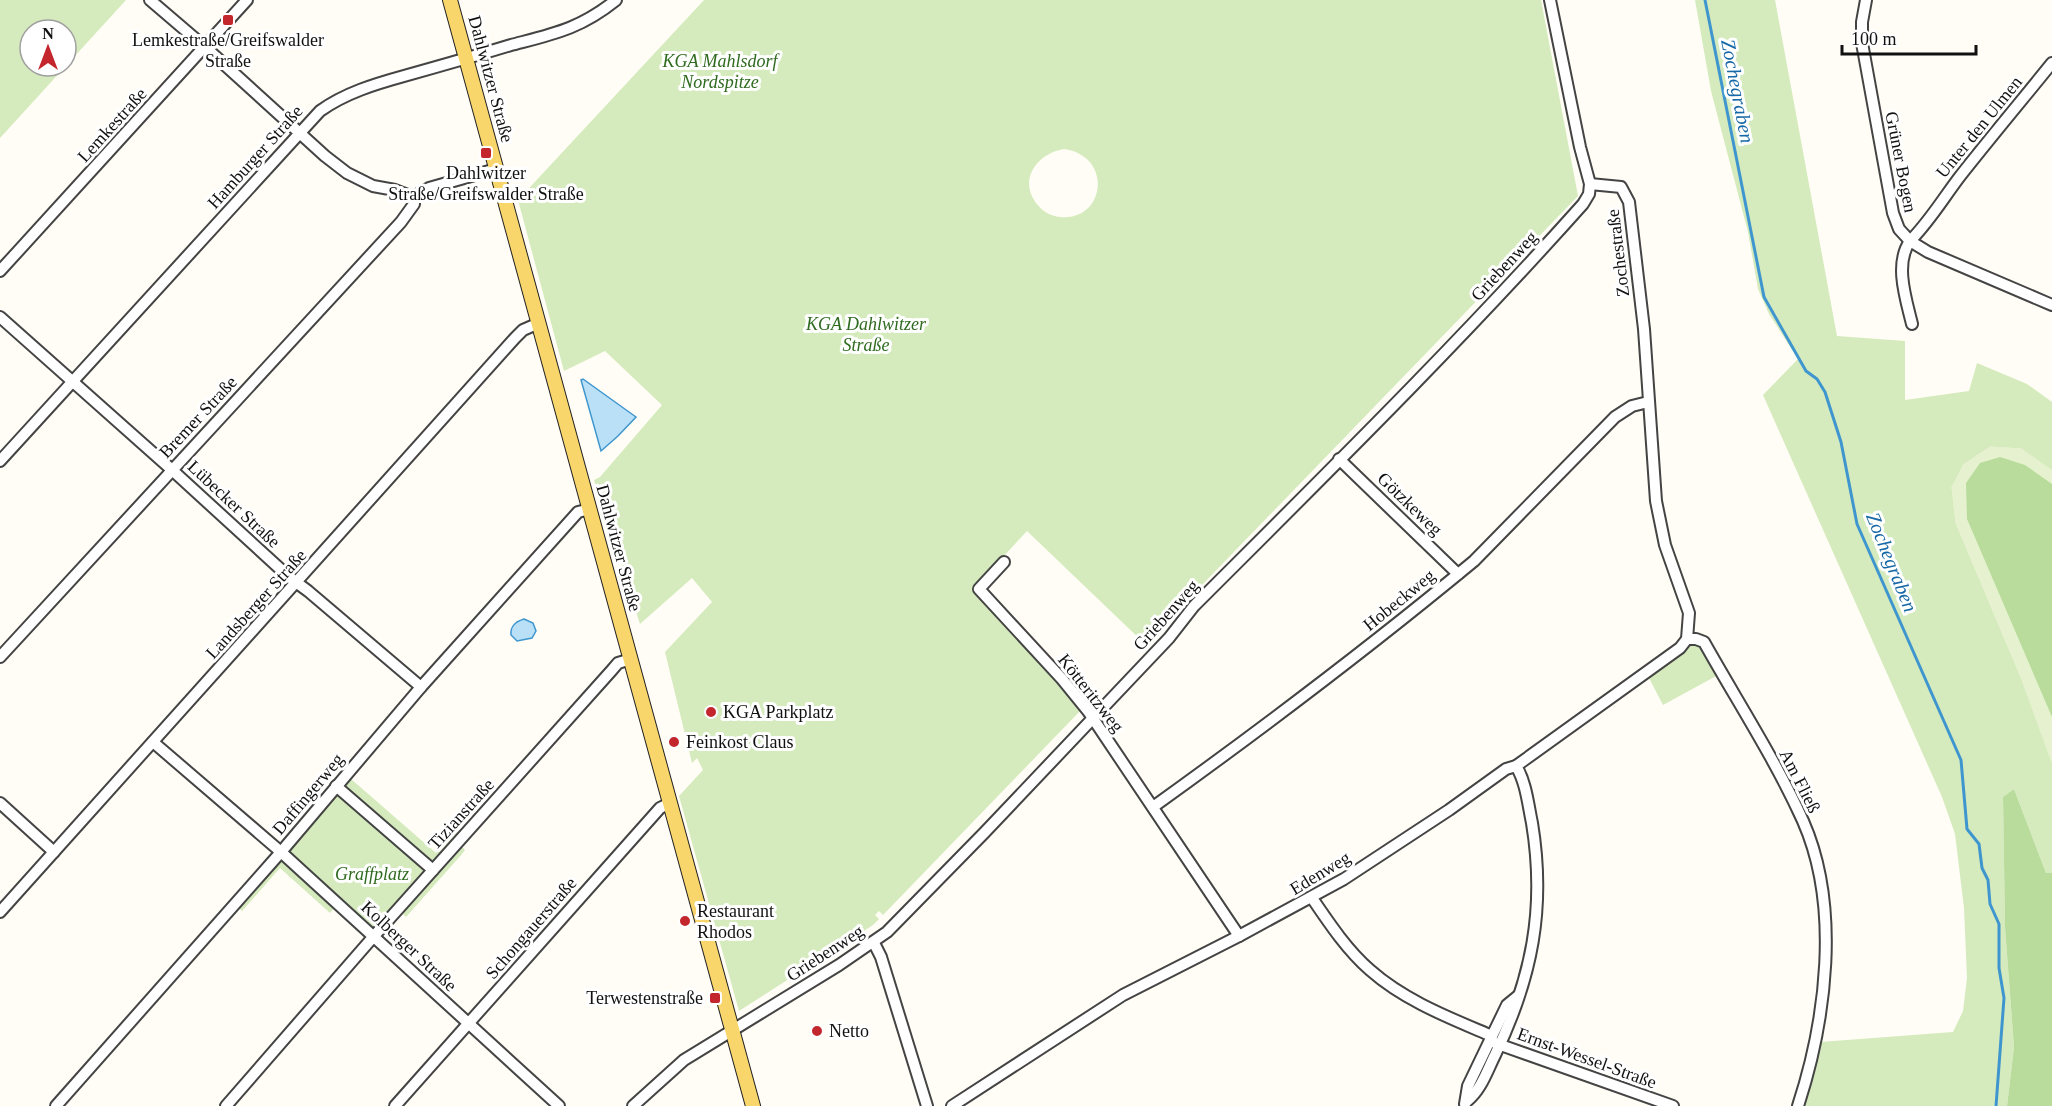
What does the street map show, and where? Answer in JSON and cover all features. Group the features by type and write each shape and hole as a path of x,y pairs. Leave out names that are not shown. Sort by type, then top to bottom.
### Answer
{"main road":[{"name":"Dahlwitzer Straße","path":"450,0 753,1106"}],"street":[{"path":"150,0 347,173 374,186 414,196 429,188 496,169"},
{"name":"Lemkestraße","path":"0,271 247,0"},
{"name":"Hamburger Straße","path":"0,461 320,111 355,92 553,35 582,23 616,0"},
{"path":"1551,0 1580,147 1590,184"},
{"name":"Grüner Bogen","path":"1866,0 1862,22 1862,43 1886,176 1893,213 1899,229 1910,241"},
{"name":"Unter den Ulmen","path":"1910,241 1923,228 1965,169 2052,63"},
{"name":"Zochestraße","path":"1590,184 1622,187 1629,202 1644,329 1656,501 1665,545 1689,613 1687,639"},
{"name":"Griebenweg","path":"732,1031 887,932 1169,638 1194,606 1402,398 1527,267 1583,204 1590,184"},
{"name":"Bremer Straße","path":"0,657 401,222 414,204 414,196"},
{"path":"1912,324 1903,278 1906,247 1910,241 1928,252 2052,305"},
{"name":"Lübecker Straße","path":"0,317 289,577 421,687"},
{"name":"Landsberger Straße","path":"0,912 515,338 523,330 539,323"},
{"name":"Hobeckweg","path":"1153,807 1355,658 1474,561 1615,417 1632,406 1648,402"},
{"name":"Götzkeweg","path":"1339,459 1458,574"},
{"name":"Daffingerweg","path":"56,1106 281,852 421,687 578,512 590,509"},
{"name":"Kötteritzweg","path":"1004,561 979,589 1062,679 1092,718 1239,936"},
{"name":"Edenweg","path":"952,1106 1123,995 1312,898 1382,854 1506,769 1516,766 1680,648 1687,639"},
{"name":"Am Fließ","path":"1687,639 1704,642 1775,766 1803,822 1816,859 1824,918 1825,974 1818,1035 1798,1106"},
{"name":"Tizianstraße","path":"226,1106 374,936 618,663 631,659"},
{"name":"Kolberger Straße","path":"153,742 281,852 559,1106"},
{"path":"1465,1104 1479,1089 1494,1040 1516,1009 1533,948 1537,894 1534,834 1521,774 1516,766"},
{"path":"336,786 433,870"},
{"path":"0,803 54,852"},
{"name":"Schongauerstraße","path":"395,1106 660,808 670,803"},
{"name":"Ernst-Wessel-Straße","path":"1312,898 1344,942 1376,975 1408,998 1494,1040 1673,1106"},
{"path":"874,942 881,957 927,1106"},
{"path":"633,1106 684,1060 732,1031"}],"green space":[{"path":"0,0 126,0 78,53 78,18 18,18 18,78 55,78 0,138"},
{"name":"KGA Dahlwitzer Straße","path":"704,0 1541,0 1578,196 1145,644 1027,531 972,590 1010,627 1082,709 883,915 879,911 875,915 879,919 873,925 739,1011 679,796 703,770 697,758 692,763 665,652 712,602 692,578 640,624 594,480 600,477 662,405 605,351 564,371 518,200","holes":["1064,149 1080,154 1091,163 1097,175 1098,187 1094,200 1087,209 1075,216 1060,217 1046,213 1038,206 1031,194 1029,185 1033,168 1055,151"]},
{"path":"1695,0 1775,0 1837,336 1905,341 1905,400 1969,391 1977,363 2027,384 2052,402 2052,470 2021,448 2022,682 2052,764 2052,873 2046,873 2014,789 2003,797 2005,928 2014,1047 2007,1106 1804,1106 1813,1079 1820,1042 1953,1032 1963,1011 1967,978 1964,908 1955,834 1942,797 1763,395 1798,359 1769,314 1758,289 1748,232 1711,91"},
{"path":"1990,446 2021,448 2052,470 2052,764 2022,682 1955,523 1951,487 1963,464"},
{"path":"1990,446 2021,448 2052,470 2052,484 2025,465 2000,457 1980,463 1966,483 1967,519 2052,717 2052,764 2022,682 1955,523 1951,487 1963,464"},
{"path":"1693,643 1699,643 1718,675 1663,705 1648,676"},
{"path":"364,758 367,761 351,779 436,853 456,831 461,836 436,863 430,864 342,788"},
{"path":"2014,789 2046,873 2052,873 2052,1106 2007,1106 2014,1047 2005,928 2003,797"},
{"name":"Graffplatz","path":"336,793 426,868 426,873 378,928 373,927 287,850"},
{"path":"460,845 465,850 462,854 406,917 400,911"},
{"path":"281,860 335,907 330,913 280,868 242,911 237,906"}],"water":[{"path":"583,379 636,417 601,451 581,380"},
{"path":"524,619 533,623 536,631 532,638 517,641 511,635 512,629"}],"waterway":[{"name":"Zochegraben","path":"1705,0 1764,297 1806,371 1817,379 1825,392 1841,442 1857,524 1961,760 1967,829 1979,844 1982,868 1988,880 1990,904 1999,924 1999,968 2004,998 1996,1106"}],"place":[{"name":"Lemkestraße/Greifswalder Straße","path":"228,20"},
{"name":"Dahlwitzer Straße/Greifswalder Straße","path":"486,153"},
{"name":"KGA Parkplatz","path":"711,712"},
{"name":"Feinkost Claus","path":"674,742"},
{"name":"Restaurant Rhodos","path":"685,921"},
{"name":"Terwestenstraße","path":"715,998"},
{"name":"Netto","path":"817,1031"}],"park label":[{"name":"KGA Mahlsdorf Nordspitze","path":"720,71"}]}
